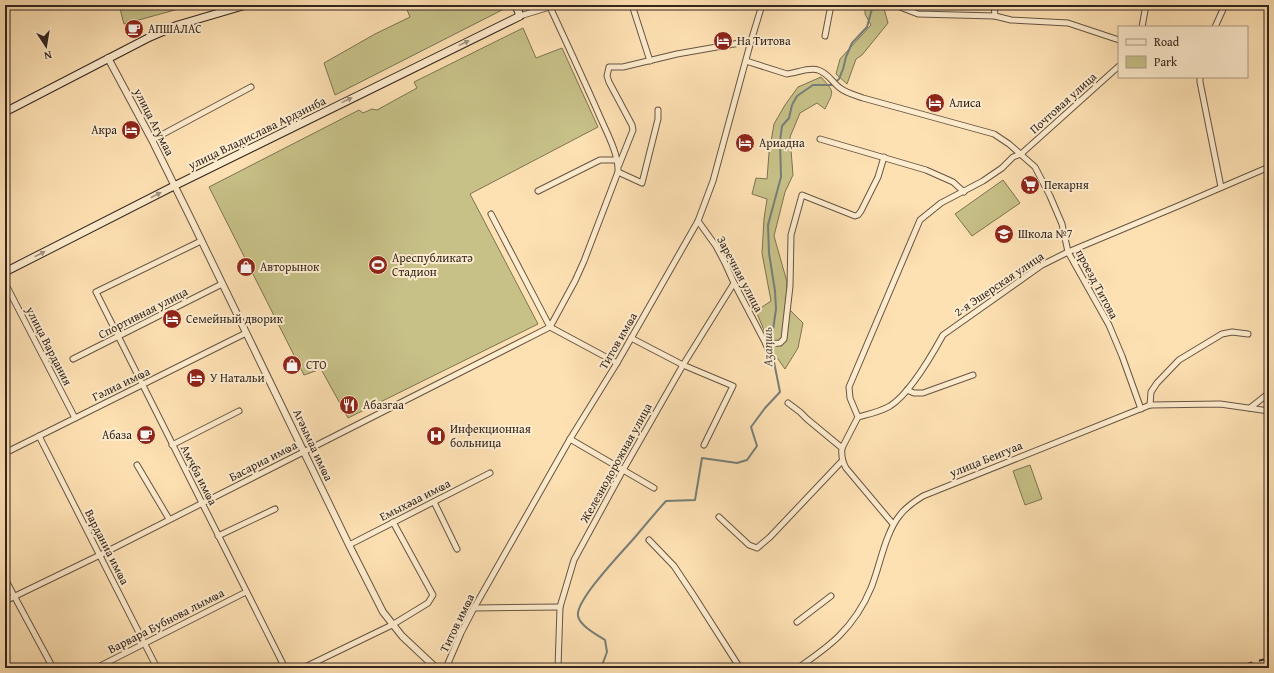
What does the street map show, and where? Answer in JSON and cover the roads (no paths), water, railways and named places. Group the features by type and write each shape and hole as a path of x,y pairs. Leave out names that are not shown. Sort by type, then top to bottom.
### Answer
{"main road":[{"path":"5,112 150,37 178,25 246,5"},
{"path":"516,5 520,16"},
{"name":"улица Владислава Ардзинба","path":"5,272 174,186 520,16"}],"street":[{"path":"520,16 556,5"},
{"path":"632,5 650,61"},
{"name":"Титов имҩа","path":"446,668 474,608 570,439 617,364 698,222 713,181 762,5"},
{"path":"825,36 831,5"},
{"path":"994,5 995,16"},
{"path":"1142,26 1146,5"},
{"path":"1215,26 1225,5"},
{"path":"550,7 612,144 619,165"},
{"path":"900,7 918,14 995,16 1011,20 1068,24 1118,40"},
{"path":"550,327 584,261 633,130 632,125 609,82 607,76 608,67 624,67 677,54 751,41"},
{"name":"улица Агумаа","path":"108,58 152,140 190,217"},
{"name":"проезд Титова","path":"746,61 787,74 812,69 818,70 833,79 840,88 863,98 994,134 1005,140 1021,154 1035,167 1050,196 1062,224 1068,252 1108,326 1122,356 1141,409"},
{"name":"Почтовая улица","path":"858,417 850,398 849,387 920,220 941,203 983,182 1002,168 1013,157 1021,154 1118,67"},
{"path":"1200,78 1221,187"},
{"path":"152,140 251,87"},
{"path":"618,172 642,183 658,118 658,110"},
{"path":"820,138 926,170 952,182 964,192"},
{"path":"768,343 777,343 784,339 790,286 791,235 802,195 855,216 858,215 878,177 884,157"},
{"path":"538,191 600,160 617,160"},
{"name":"2-я Эшерская улица","path":"858,417 875,413 899,399 934,352 943,335 1042,265 1068,252 1269,167"},
{"path":"491,214 550,327 617,364"},
{"name":"Агәымаа имҩа","path":"190,217 348,545 383,612 402,636 436,668"},
{"name":"Заречная улица","path":"698,222 716,246 734,283 768,343 772,359"},
{"name":"Амҷба имҩа","path":"201,241 96,292 285,668"},
{"name":"улица Вардания","path":"5,283 75,418"},
{"name":"Железнодорожная улица","path":"558,668 560,607 574,560 683,365 734,283"},
{"name":"Спортивная улица","path":"73,359 222,284"},
{"name":"Басариа имҩа","path":"5,601 100,555 550,327"},
{"path":"1150,405 1151,392 1157,383 1179,360 1222,334 1232,332 1248,334"},
{"name":"Гәлиа имҩа","path":"5,453 246,333"},
{"path":"631,338 683,365 733,386 704,446"},
{"path":"907,390 914,393 923,393 973,375"},
{"path":"1250,408 1269,392"},
{"path":"788,403 842,448"},
{"name":"улица Беигуаа","path":"798,668 840,636 858,612 871,589 893,524 908,506 923,496 972,475 1150,405 1220,404 1269,411"},
{"path":"172,445 239,411"},
{"path":"858,417 842,448 842,461 846,468 893,524"},
{"name":"Варданиа имҩа","path":"38,436 157,668"},
{"path":"570,439 654,488"},
{"path":"718,517 749,545 757,548 770,537 842,461"},
{"path":"138,465 169,520"},
{"name":"Емыхәаа имҩа","path":"348,545 490,473"},
{"path":"434,502 457,550"},
{"path":"218,536 275,509"},
{"path":"303,668 392,625 428,603 433,595 393,522"},
{"path":"649,540 674,566 740,668"},
{"path":"5,580 53,668"},
{"name":"Варвара Бубнова лымҩа","path":"96,668 246,592"},
{"path":"797,622 831,596"},
{"path":"474,608 560,607"}],"waterway":[{"name":"Аӡаԥшь","path":"601,668 607,652 605,640 589,630 579,620 579,609 584,599 602,575 666,501 695,500 702,458 737,463 747,460 757,446 751,427 765,408 780,392 773,357 773,330 776,309 775,291 769,253 768,225 781,177 780,141 782,126 789,118 792,105 797,96 813,85 832,85 839,79 852,43 867,27 873,5"}],"railway":[{"path":"1232,668 1269,658"}],"place":[{"name":"АПШАЛАС","path":"134,29"},
{"name":"На Титова","path":"723,41"},
{"name":"Алиса","path":"935,103"},
{"name":"Акра","path":"131,130"},
{"name":"Ариадна","path":"745,143"},
{"name":"Пекарня","path":"1030,185"},
{"name":"Школа №7","path":"1004,234"},
{"name":"Ареспубликатә Стадион","path":"378,265"},
{"name":"Авторынок","path":"246,267"},
{"name":"Семейный дворик","path":"172,319"},
{"name":"СТО","path":"292,365"},
{"name":"У Натальи","path":"196,378"},
{"name":"Абазгаа","path":"349,405"},
{"name":"Абаза","path":"146,435"},
{"name":"Инфекционная больница","path":"436,436"}]}
